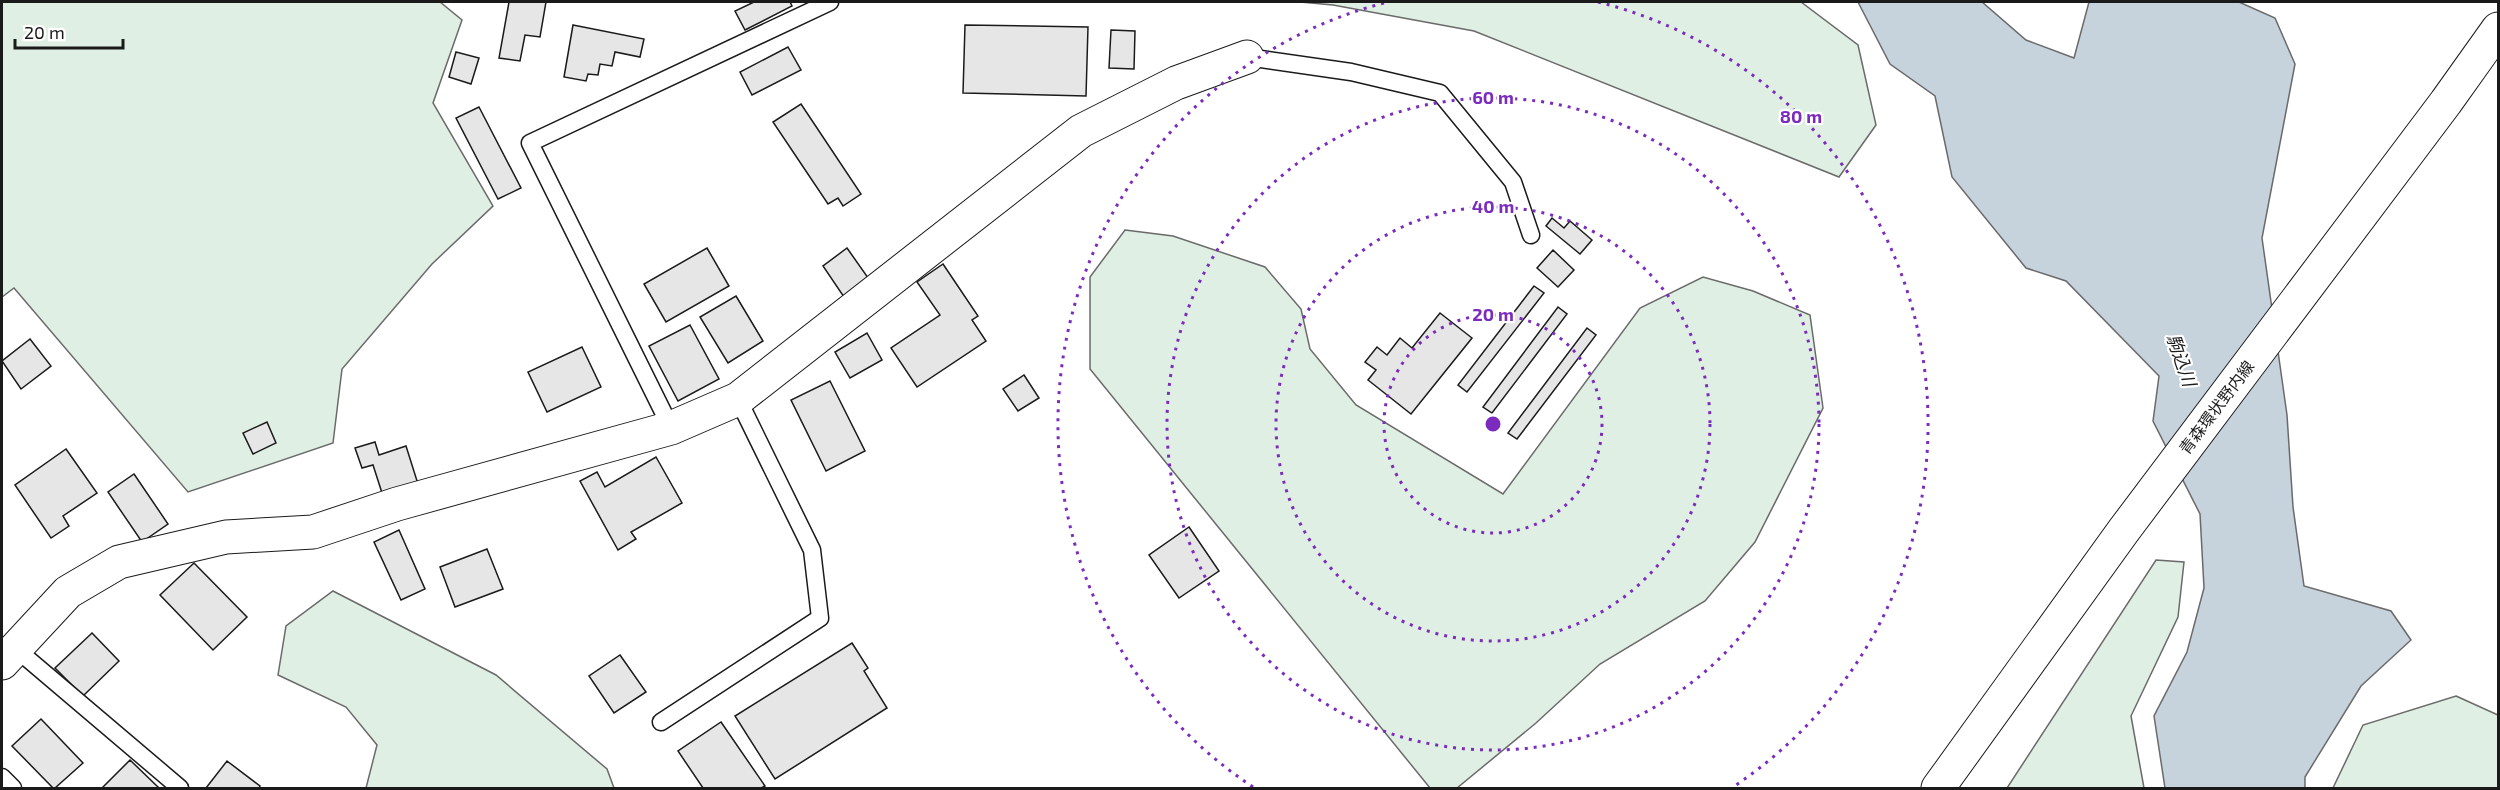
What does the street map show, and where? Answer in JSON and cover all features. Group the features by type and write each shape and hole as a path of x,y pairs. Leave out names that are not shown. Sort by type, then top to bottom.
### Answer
{"street":[{"name":"青森環状野内線","path":"1938,789 2124,530 2499,29"},
{"path":"8,655 68,592 119,562 226,537 313,531 397,504 671,428 738,399 1081,131 1176,82 1247,57"}],"lane":[{"path":"671,428 530,143 830,2"},
{"path":"1247,57 1351,72 1440,93 1513,182 1531,235"},
{"path":"661,722 820,618 812,550 738,399"},
{"path":"8,655 180,789"},
{"path":"2,777 13,789"}],"green space":[{"path":"2,2 440,2 462,20 433,103 493,206 432,264 342,369 333,443 188,492 14,288 2,297"},
{"path":"1300,2 1801,2 1858,45 1876,125 1839,177 1474,31 1333,5"},
{"path":"1125,230 1173,236 1265,267 1301,309 1310,349 1356,405 1503,494 1640,308 1703,277 1753,291 1810,315 1823,408 1755,542 1705,601 1600,664 1536,723 1457,788 1430,788 1090,369 1090,277"},
{"path":"2156,560 2184,562 2178,617 2131,716 2144,788 2007,788"},
{"path":"333,591 496,675 607,769 614,788 366,788 377,745 346,707 278,675 286,626"},
{"path":"2456,696 2498,715 2498,788 2333,788 2363,725"}],"water":[{"name":"駒込川","path":"1858,2 1982,2 2026,40 2074,58 2089,2 2239,2 2275,18 2295,64 2262,238 2287,415 2293,507 2304,586 2391,611 2411,640 2361,686 2305,777 2305,788 2165,788 2154,716 2187,652 2204,588 2200,514 2153,421 2159,376 2066,281 2026,268 1952,177 1935,96 1890,64"}],"building":[{"path":"509,2 546,2 540,37 525,35 520,61 499,58"},
{"path":"754,2 790,2 792,6 745,30 735,11"},
{"path":"573,25 644,39 640,57 615,52 612,66 600,64 598,75 588,74 586,81 564,77"},
{"path":"965,25 1088,27 1086,96 963,93"},
{"path":"1111,30 1135,31 1134,69 1109,68"},
{"path":"788,47 801,70 752,95 740,72"},
{"path":"456,52 479,58 471,84 449,77"},
{"path":"801,104 861,194 843,206 838,198 828,204 773,122"},
{"path":"479,107 521,188 498,199 456,118"},
{"path":"1552,218 1564,228 1570,221 1592,240 1580,254 1546,226"},
{"path":"707,248 729,286 666,322 644,284"},
{"path":"847,248 871,282 846,300 823,266"},
{"path":"1553,250 1574,270 1558,287 1537,268"},
{"path":"943,264 978,316 972,320 986,341 917,387 891,348 940,315 917,282"},
{"path":"1534,286 1544,293 1467,392 1458,385"},
{"path":"736,296 763,341 728,363 700,317"},
{"path":"1558,307 1567,314 1492,413 1483,407"},
{"path":"1440,313 1472,338 1411,414 1368,380 1376,370 1365,362 1377,347 1387,355 1400,338 1412,348"},
{"path":"690,325 719,379 678,401 649,346"},
{"path":"1587,328 1596,335 1517,439 1508,433"},
{"path":"867,333 882,360 850,378 835,352"},
{"path":"30,339 51,366 21,389 2,361"},
{"path":"582,347 601,387 547,412 528,372"},
{"path":"1024,375 1039,398 1018,411 1003,389"},
{"path":"830,381 865,451 826,471 791,400"},
{"path":"267,422 276,443 253,454 243,433"},
{"path":"375,442 379,455 406,446 418,484 383,496 373,465 362,468 355,448"},
{"path":"66,449 97,493 63,516 69,526 51,538 15,485"},
{"path":"656,457 682,503 631,532 636,539 618,550 580,481 597,472 605,487"},
{"path":"134,474 168,524 142,542 108,492"},
{"path":"1189,527 1219,571 1179,598 1149,555"},
{"path":"399,530 425,589 401,600 374,542"},
{"path":"487,549 503,589 455,607 440,567"},
{"path":"194,563 247,617 213,650 160,595"},
{"path":"92,633 119,661 83,696 55,668"},
{"path":"852,643 868,668 864,671 887,708 775,779 735,716"},
{"path":"620,655 646,692 614,713 589,676"},
{"path":"41,719 83,763 55,788 12,746"},
{"path":"721,722 765,786 761,788 703,788 678,751"},
{"path":"130,760 159,788 102,788"},
{"path":"227,761 260,786 259,788 206,788"}]}
